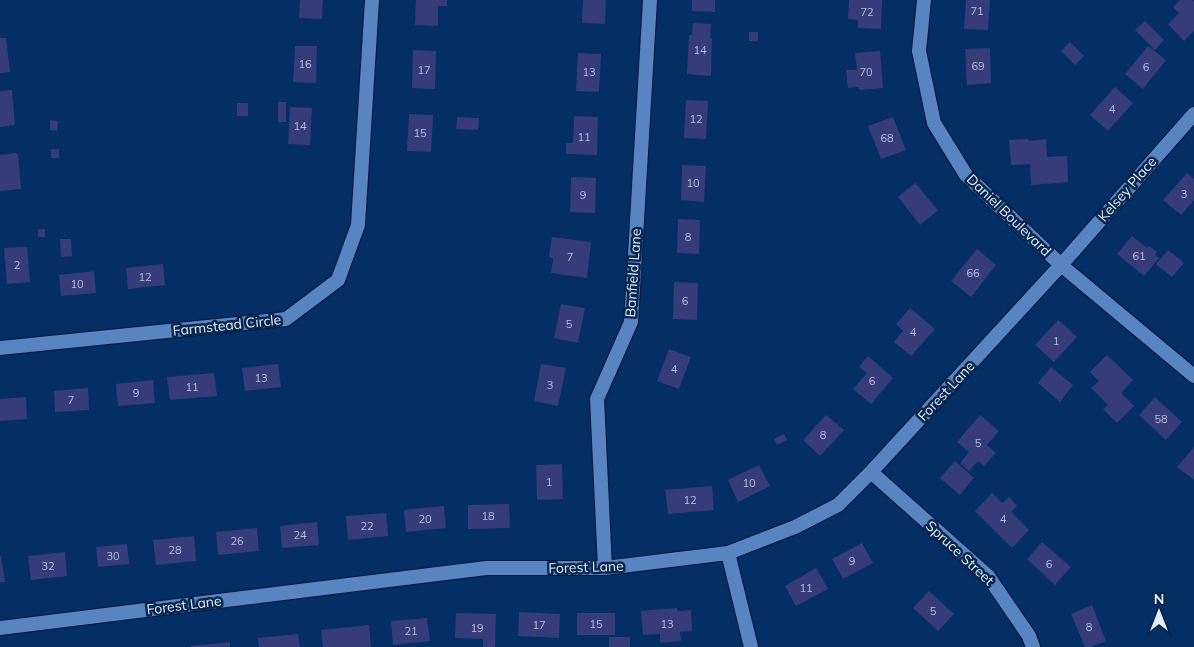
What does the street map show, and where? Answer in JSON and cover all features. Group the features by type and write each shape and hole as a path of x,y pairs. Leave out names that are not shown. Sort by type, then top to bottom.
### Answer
{"street":[{"name":"Farmstead Circle","path":"0,348 286,319 338,280 358,225 372,0"},
{"name":"Banfield Lane","path":"605,568 597,399 631,322 650,0"},
{"name":"Daniel Boulevard","path":"924,0 919,51 934,123 966,174 1061,265 1194,376"},
{"name":"Kelsey Place","path":"1061,265 1194,114"},
{"name":"Forest Lane","path":"0,628 486,568 605,568 728,553 795,527 838,505 871,472 1061,265"},
{"name":"Spruce Street","path":"871,472 988,576 1029,636 1033,647"},
{"path":"728,553 751,647"}],"building":[{"path":"300,0 323,0 322,19 299,18"},
{"path":"416,0 447,0 447,6 438,6 438,26 415,25"},
{"path":"583,0 606,0 605,24 582,23"},
{"path":"692,0 715,0 715,12 692,11"},
{"path":"849,0 882,0 881,29 858,28 858,20 848,19"},
{"path":"966,0 990,0 988,30 964,29"},
{"path":"1180,0 1192,0 1194,2 1194,31 1184,41 1168,24 1179,13 1173,7"},
{"path":"1145,21 1164,40 1155,50 1135,30"},
{"path":"693,23 711,24 711,76 687,74 689,35 692,35"},
{"path":"749,32 758,32 758,41 749,41"},
{"path":"0,38 6,38 10,72 0,73"},
{"path":"1070,42 1084,56 1075,65 1061,51"},
{"path":"295,46 317,46 316,83 293,82"},
{"path":"1148,46 1166,60 1143,89 1125,74"},
{"path":"990,48 991,83 967,85 965,49"},
{"path":"413,50 436,51 435,89 412,88"},
{"path":"880,51 883,88 860,90 858,87 848,88 846,70 857,70 855,53"},
{"path":"578,53 601,54 599,92 576,91"},
{"path":"1115,87 1133,103 1108,131 1090,115"},
{"path":"12,90 15,125 0,127 0,91"},
{"path":"686,100 708,101 706,139 684,138"},
{"path":"278,102 286,102 286,122 278,122"},
{"path":"237,103 248,103 248,116 237,116"},
{"path":"290,107 312,108 310,145 288,144"},
{"path":"409,114 433,115 431,152 407,151"},
{"path":"574,116 598,117 597,155 566,154 566,143 573,143"},
{"path":"457,117 479,118 478,130 456,129"},
{"path":"893,117 906,150 881,159 868,126"},
{"path":"50,120 58,121 57,131 50,130"},
{"path":"1028,139 1029,141 1046,139 1047,157 1067,156 1068,182 1031,185 1030,164 1011,165 1009,140"},
{"path":"51,149 59,149 59,158 51,158"},
{"path":"16,153 18,155 21,189 0,191 0,155"},
{"path":"682,165 706,166 704,202 681,200"},
{"path":"1187,173 1194,179 1194,200 1181,215 1163,200"},
{"path":"571,177 596,178 595,213 570,212"},
{"path":"915,183 938,210 920,225 898,197"},
{"path":"678,219 700,220 699,254 677,253"},
{"path":"38,229 45,229 45,237 38,237"},
{"path":"1132,236 1147,248 1149,246 1157,252 1155,255 1159,258 1144,276 1117,254"},
{"path":"552,237 591,242 587,278 551,273 553,259 549,256"},
{"path":"60,239 71,239 72,256 61,257"},
{"path":"27,247 30,282 7,284 4,248"},
{"path":"977,249 996,265 971,297 951,281"},
{"path":"1168,250 1184,263 1172,277 1156,264"},
{"path":"163,264 165,285 128,289 126,268"},
{"path":"94,271 96,293 61,296 59,275"},
{"path":"674,282 698,283 697,320 673,319"},
{"path":"561,304 585,308 578,343 554,338"},
{"path":"910,308 935,329 911,356 894,342 903,331 896,324"},
{"path":"1058,320 1077,337 1054,362 1035,345"},
{"path":"669,349 691,357 679,389 657,381"},
{"path":"1107,355 1133,380 1121,393 1134,406 1117,423 1103,409 1108,405 1091,388 1099,381 1090,372"},
{"path":"868,356 893,378 871,404 853,389 867,373 859,367"},
{"path":"278,364 281,387 245,391 242,368"},
{"path":"541,364 566,368 558,406 534,401"},
{"path":"1051,367 1073,385 1060,402 1038,383"},
{"path":"214,373 217,396 170,400 167,377"},
{"path":"153,380 155,403 118,406 116,384"},
{"path":"88,388 89,410 55,412 54,391"},
{"path":"26,397 27,419 0,421 0,399"},
{"path":"1155,397 1182,422 1166,440 1139,415"},
{"path":"826,415 844,430 820,456 803,440"},
{"path":"980,415 999,431 987,445 996,453 984,466 978,461 969,471 960,463 969,452 957,442"},
{"path":"784,434 787,440 777,445 774,439"},
{"path":"1194,447 1194,480 1177,467"},
{"path":"955,461 974,478 960,495 940,478"},
{"path":"562,464 563,499 537,500 536,465"},
{"path":"759,465 770,486 738,502 728,480"},
{"path":"712,486 714,510 668,514 665,490"},
{"path":"992,493 1002,503 1009,497 1017,506 1011,512 1029,530 1012,548 975,511"},
{"path":"509,504 510,528 468,529 468,505"},
{"path":"444,506 446,528 406,532 404,510"},
{"path":"386,513 388,536 348,540 346,516"},
{"path":"317,522 319,545 282,548 280,526"},
{"path":"257,528 259,551 218,555 216,532"},
{"path":"194,536 196,561 156,565 153,540"},
{"path":"1042,542 1071,567 1055,585 1027,559"},
{"path":"862,543 873,563 843,579 832,559"},
{"path":"127,544 129,564 98,567 96,547"},
{"path":"65,552 67,576 31,580 28,556"},
{"path":"1,556 5,582 0,582"},
{"path":"816,568 828,589 796,606 785,586"},
{"path":"929,591 954,614 938,631 913,608"},
{"path":"1092,605 1106,641 1091,647 1085,647 1071,614"},
{"path":"677,608 678,611 691,610 692,631 680,632 681,641 660,643 660,634 643,635 641,611"},
{"path":"519,612 560,614 559,638 518,636"},
{"path":"456,613 496,614 495,647 483,647 483,639 455,638"},
{"path":"577,613 615,613 615,635 577,635"},
{"path":"427,618 430,641 393,645 391,621"},
{"path":"369,625 371,647 323,647 321,630"},
{"path":"298,634 300,647 259,647 258,638"},
{"path":"609,637 630,637 630,647 609,647"},
{"path":"230,642 230,647 191,647 191,646"}]}
